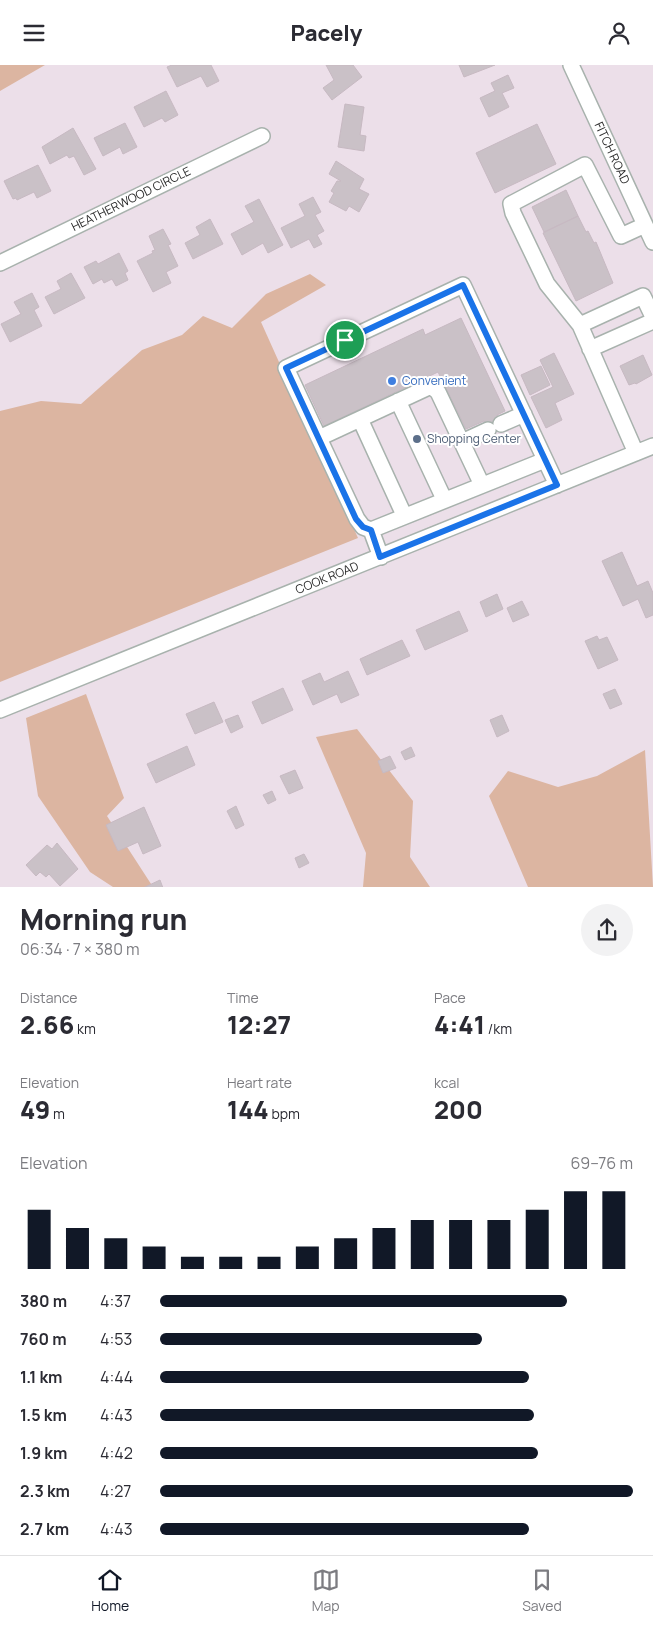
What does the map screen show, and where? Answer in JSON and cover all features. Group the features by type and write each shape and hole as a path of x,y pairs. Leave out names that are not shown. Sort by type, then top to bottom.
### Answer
{"street":[{"name":"FITCH ROAD","path":"570,65 653,242"},
{"name":"HEATHERWOOD CIRCLE","path":"0,263 262,136"},
{"path":"636,453 580,325 547,284 512,213 511,204 586,165 621,237 645,225"},
{"path":"546,460 444,499 371,530 363,527 356,519 286,368 463,285 546,460 557,485"},
{"path":"580,325 643,296 653,317"},
{"path":"590,349 653,321"},
{"path":"319,438 431,386 438,392 482,485"},
{"path":"398,401 444,499"},
{"path":"462,443 524,414"},
{"path":"360,419 404,515"},
{"name":"COOK ROAD","path":"0,710 653,446"},
{"path":"371,530 380,557"}],"shaded area":[{"path":"0,65 45,65 0,91"},
{"path":"310,274 326,285 261,322 358,538 0,682 0,411 41,401 81,404 142,350 182,335 203,316 232,328 266,294"},
{"path":"86,694 124,798 107,816 153,887 113,887 90,872 38,796 26,718"},
{"path":"357,729 413,801 410,857 430,887 363,887 366,853 316,737"},
{"path":"645,750 653,887 528,887 489,796 508,771 558,787 597,776"}],"building":[{"path":"172,65 211,65 219,81 207,87 201,76 177,87 167,67"},
{"path":"326,65 353,65 362,77 332,100 323,88 334,80"},
{"path":"459,65 495,65 464,77"},
{"path":"508,75 514,88 502,93 509,107 489,117 480,98 495,91 491,83"},
{"path":"166,91 178,115 165,122 162,118 144,127 134,107"},
{"path":"345,104 364,107 360,135 366,136 364,151 338,147"},
{"path":"125,123 137,147 123,154 120,147 103,156 94,138"},
{"path":"537,124 556,164 495,193 476,153"},
{"path":"73,128 96,169 84,175 74,156 69,158 67,155 50,164 42,147"},
{"path":"336,161 364,179 359,189 369,194 359,212 349,206 346,211 329,202 334,193 331,191 337,181 341,181 329,174"},
{"path":"38,165 51,191 37,198 34,192 17,200 16,198 13,199 4,181"},
{"path":"566,190 578,216 544,232 532,207"},
{"path":"313,197 321,212 315,215 324,231 317,235 322,244 314,248 309,239 291,248 281,228 305,216 299,204"},
{"path":"259,199 283,245 268,253 263,243 242,255 231,234 254,222 245,206"},
{"path":"578,216 586,232 588,231 594,243 596,242 613,283 576,301 543,233"},
{"path":"210,219 223,244 193,259 185,243 200,235 196,227"},
{"path":"163,229 171,244 168,245 178,266 166,272 171,283 153,292 137,261 153,253 152,251 155,250 149,236"},
{"path":"119,253 128,271 125,273 128,280 116,286 112,279 104,283 102,279 93,284 84,267 96,261 98,264"},
{"path":"71,273 85,298 54,314 45,297 61,289 57,281"},
{"path":"32,293 39,307 34,310 42,326 10,342 1,324 21,314 14,302"},
{"path":"461,318 505,411 497,415 503,428 490,434 484,421 466,429 438,372 324,426 305,385 423,329 425,335"},
{"path":"554,353 574,394 555,403 562,420 546,428 531,397 553,387 540,360"},
{"path":"643,355 652,375 636,384 629,385 620,366"},
{"path":"541,366 550,385 530,395 521,375"},
{"path":"622,552 637,586 648,581 653,593 653,615 646,618 638,599 623,606 602,561"},
{"path":"497,594 503,609 486,617 480,602"},
{"path":"522,601 529,615 513,622 507,608"},
{"path":"459,611 468,631 425,650 416,630"},
{"path":"597,636 599,640 607,637 618,660 598,669 585,641"},
{"path":"402,640 410,656 367,675 360,659"},
{"path":"348,671 359,695 341,703 337,694 313,705 302,681 320,673 324,682"},
{"path":"283,688 293,710 262,724 252,702"},
{"path":"615,689 622,704 610,709 603,694"},
{"path":"214,702 223,722 195,734 186,714"},
{"path":"238,715 243,727 231,733 225,720"},
{"path":"502,715 509,731 497,737 490,720"},
{"path":"187,746 195,765 156,783 147,764"},
{"path":"411,747 415,756 405,760 401,752"},
{"path":"390,756 396,768 383,773 378,761"},
{"path":"295,770 303,788 289,794 280,776"},
{"path":"272,791 276,800 268,804 263,795"},
{"path":"236,806 244,825 236,829 227,811"},
{"path":"144,807 161,846 143,854 138,842 118,851 106,825"},
{"path":"57,843 78,869 60,886 49,874 46,877 40,872 36,876 26,865 47,845 52,849"},
{"path":"304,854 309,863 299,868 295,858"},
{"path":"160,880 163,887 145,887"}],"place":[{"name":"Convenient","path":"392,381"},
{"name":"Shopping Center","path":"417,439"}],"route":[{"path":"463,285 557,485 380,557 371,530 363,527 356,519 286,368 345,340 463,285"}]}
